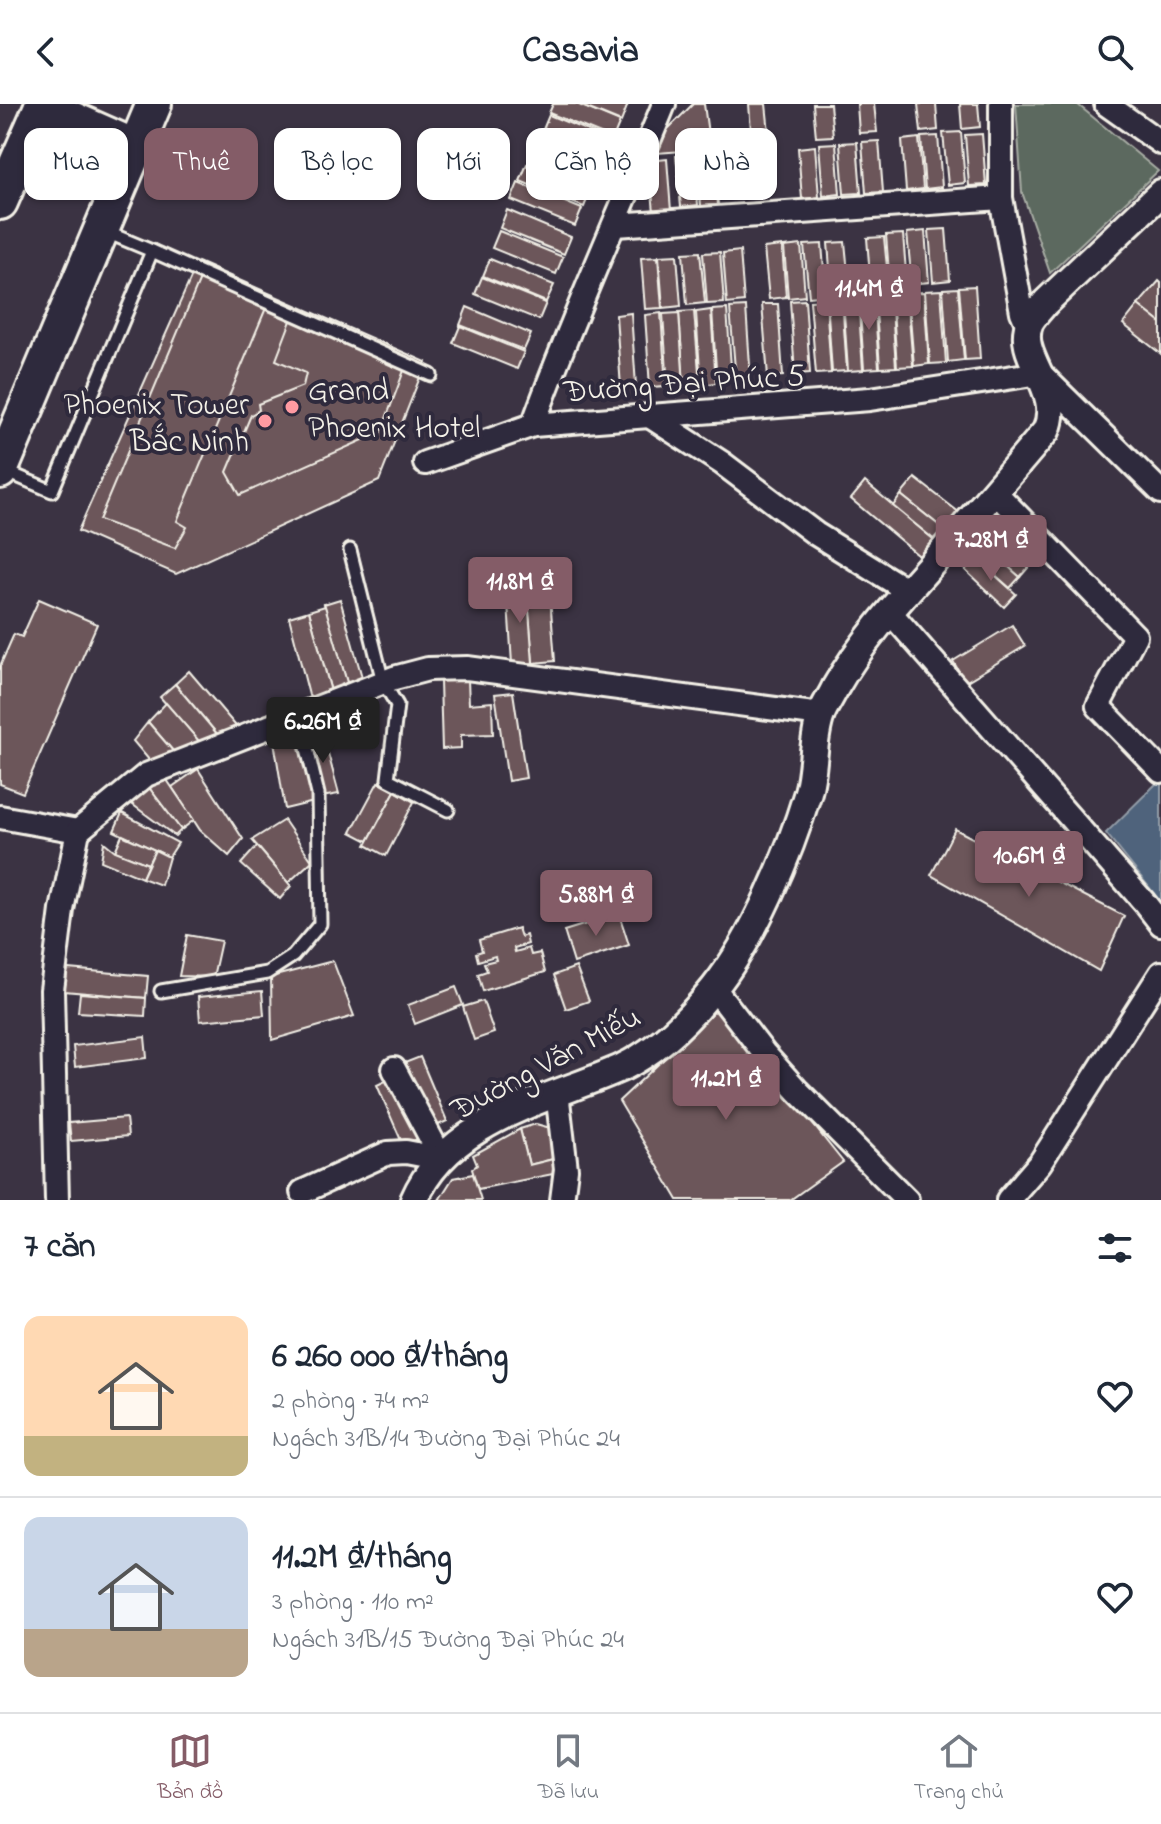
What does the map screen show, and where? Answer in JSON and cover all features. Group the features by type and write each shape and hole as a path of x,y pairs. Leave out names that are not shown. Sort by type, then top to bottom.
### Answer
{"main road":[{"path":"0,470 154,104"},
{"path":"1,196 42,105 135,147"}],"street":[{"name":"Đường Đại Phúc 5","path":"664,104 616,225 554,367 533,425 870,399 1040,373"},
{"path":"1001,104 1001,198 1022,312 1029,328"},
{"path":"1106,104 1161,143"},
{"path":"1029,328 1030,322 1046,302 1161,193"},
{"path":"616,225 1001,198"},
{"name":"Đường Văn Miếu","path":"414,1200 426,1176 475,1132 517,1109 624,1066 658,1045 714,988 743,946 783,861 809,790 821,715 846,669 889,611 995,492 1046,431 1052,419 1051,400 1029,349 1026,335 1029,328"},
{"path":"1040,373 1161,492"},
{"path":"651,417 722,463 816,534 908,591"},
{"path":"425,463 533,425"},
{"path":"995,492 1135,636 1098,706 1161,771"},
{"path":"889,611 1161,924"},
{"path":"57,1200 52,990 62,910 78,831 146,775 383,682 428,669 467,668 821,715"},
{"path":"0,817 78,831"},
{"path":"1008,1200 1040,1163 1161,973"},
{"path":"714,988 790,1081 907,1200"},
{"path":"394,1069 442,1159"},
{"path":"557,1092 566,1169 562,1200"},
{"path":"302,1192 388,1153 406,1152 442,1159"}],"lane":[{"path":"100,229 431,375"},
{"path":"0,470 52,491 152,251"},
{"path":"350,550 383,682 397,705 388,779 448,810"},
{"path":"161,991 267,973 293,956 320,924 318,794 299,715"}],"green space":[{"path":"1016,104 1077,104 1158,171 1050,273 1022,192"}],"water":[{"path":"1161,779 1161,902 1106,833"}],"building":[{"path":"553,104 577,104 620,122 618,128 586,128 549,113"},
{"path":"577,104 628,104 621,122"},
{"path":"693,104 704,104 707,128 675,128 675,152 659,153 662,135"},
{"path":"749,104 766,104 769,128 751,128"},
{"path":"813,104 830,104 833,136 816,137"},
{"path":"857,104 874,104 877,132 859,133"},
{"path":"918,104 936,104 938,130 921,132"},
{"path":"960,104 978,104 980,127 962,129"},
{"path":"549,115 581,128 544,128"},
{"path":"961,132 965,183 948,185 943,133"},
{"path":"982,134 986,185 969,186 965,135"},
{"path":"938,136 942,187 925,189 921,137"},
{"path":"919,138 923,189 906,191 902,140"},
{"path":"879,141 883,192 866,193 862,142"},
{"path":"857,142 861,193 844,194 840,143"},
{"path":"836,143 840,194 823,196 819,144"},
{"path":"815,146 819,197 802,199 798,148"},
{"path":"667,159 671,211 654,212 653,200 659,200 659,160"},
{"path":"526,166 526,183 520,181"},
{"path":"518,183 526,186 526,200 560,200 582,209 575,226 511,200"},
{"path":"567,200 587,200 584,207"},
{"path":"680,200 698,200 698,205 681,207"},
{"path":"701,200 718,200 718,205 701,206"},
{"path":"507,210 571,237 564,254 500,228"},
{"path":"946,229 950,280 933,282 929,230"},
{"path":"499,231 563,257 556,274 492,248"},
{"path":"925,231 929,282 912,284 907,233"},
{"path":"903,234 907,285 890,286 886,235"},
{"path":"884,237 889,288 871,289 867,238"},
{"path":"845,242 850,293 832,294 828,243"},
{"path":"822,244 826,295 809,297 804,245"},
{"path":"801,245 805,296 788,298 784,247"},
{"path":"782,246 786,297 769,299 764,248"},
{"path":"740,251 744,302 727,304 723,253"},
{"path":"700,252 705,303 687,305 683,253"},
{"path":"720,252 724,303 707,304 703,253"},
{"path":"677,255 681,306 663,308 659,256"},
{"path":"658,257 662,308 645,309 641,258"},
{"path":"490,259 554,285 546,302 483,276"},
{"name":"Phoenix Tower Bắc Ninh","path":"198,262 426,362 379,481 176,574 78,531"},
{"path":"482,277 546,303 539,320 475,294"},
{"path":"200,279 266,308 177,521 187,527 175,548 99,520"},
{"path":"1159,281 1161,283 1161,323 1138,305"},
{"path":"975,286 980,359 965,360 959,287"},
{"path":"958,288 964,360 948,362 943,289"},
{"path":"941,290 946,363 930,364 925,291"},
{"path":"924,292 929,364 914,366 908,293"},
{"path":"891,294 896,367 880,368 875,295"},
{"path":"907,294 913,366 897,367 892,295"},
{"path":"874,295 879,368 864,369 859,296"},
{"path":"858,297 863,370 848,371 843,298"},
{"path":"842,298 847,371 832,372 827,299"},
{"path":"805,300 810,373 795,374 790,301"},
{"path":"826,300 831,373 816,374 810,301"},
{"path":"762,304 778,304 783,376 768,377"},
{"path":"1138,305 1161,323 1161,354 1123,324"},
{"path":"467,307 531,334 524,350 460,325"},
{"path":"746,307 751,380 736,381 730,308"},
{"path":"727,309 732,382 717,383 712,310"},
{"path":"711,310 716,383 701,385 696,312"},
{"path":"694,311 700,384 684,385 679,312"},
{"path":"631,313 636,386 621,388 616,315"},
{"path":"661,313 666,386 650,387 645,315"},
{"path":"679,313 684,386 668,387 663,314"},
{"path":"292,318 406,365 381,432 240,495 227,472 251,415 259,410 258,404 303,386 306,373 276,360"},
{"path":"460,326 524,352 517,369 453,343"},
{"path":"915,478 965,517 951,535 901,495"},
{"path":"865,482 938,543 924,560 851,499"},
{"path":"901,495 951,535 942,546 893,506"},
{"path":"989,521 1034,561 1020,577 975,537"},
{"path":"975,537 1020,577 1010,588 965,548"},
{"path":"976,558 1016,594 1004,607 965,570"},
{"path":"549,584 555,661 533,663 527,585"},
{"path":"527,585 533,663 512,664 507,587"},
{"path":"39,599 97,624 23,793 0,784 0,666 14,634 22,637"},
{"path":"340,599 365,688 350,693 324,604"},
{"path":"325,606 350,693 333,699 309,611"},
{"path":"309,611 333,699 312,707 289,617"},
{"path":"1012,625 1025,646 965,682 953,661"},
{"path":"189,671 241,732 223,741 175,684"},
{"path":"468,680 469,704 492,702 493,734 461,735 461,748 442,749 440,681"},
{"path":"175,684 223,741 205,748 160,697"},
{"path":"513,692 526,778 508,781 495,694"},
{"path":"166,703 205,748 179,758 148,722"},
{"path":"148,722 179,758 155,767 133,741"},
{"path":"322,731 339,794 321,797 308,735"},
{"path":"300,736 314,802 285,809 274,741"},
{"path":"198,769 243,839 229,856 200,830 172,787"},
{"path":"163,774 194,820 181,830 147,785"},
{"path":"378,782 395,791 368,841 351,832"},
{"path":"147,785 181,830 175,836 125,799"},
{"path":"395,791 414,802 386,856 366,845"},
{"path":"122,813 178,843 169,857 114,831"},
{"path":"284,820 312,861 288,883 252,840"},
{"path":"955,829 1124,916 1099,971 931,875"},
{"path":"122,835 155,850 148,864 115,851"},
{"path":"104,842 115,851 148,864 142,878 101,861"},
{"path":"257,846 291,886 280,899 241,864"},
{"path":"155,850 169,857 161,885 142,878"},
{"path":"619,914 629,945 574,963 564,931"},
{"path":"518,928 521,937 526,935 528,944 514,948 515,952 529,948 531,955 540,953 545,972 483,991 478,974 487,971 484,963 496,960 495,956 478,961 476,953 482,951 479,940"},
{"path":"187,935 221,941 213,977 179,976"},
{"path":"333,961 354,1016 272,1040 271,977"},
{"path":"576,967 589,1001 566,1009 554,975"},
{"path":"68,969 148,976 146,998 64,991"},
{"path":"456,987 463,1005 415,1024 408,1005"},
{"path":"262,991 264,1015 200,1021 198,997"},
{"path":"80,993 146,998 145,1016 78,1012"},
{"path":"483,1001 494,1033 474,1040 463,1007"},
{"path":"719,1007 843,1162 790,1200 678,1200 619,1101"},
{"path":"145,1037 147,1058 75,1067 73,1046"},
{"path":"420,1057 447,1121 430,1129 402,1064"},
{"path":"394,1077 420,1138 403,1145 377,1085"},
{"path":"126,1118 128,1136 71,1141 69,1123"},
{"path":"536,1124 554,1129 557,1158 529,1165 520,1129"},
{"path":"520,1129 529,1165 557,1158 558,1173 478,1189 472,1169 477,1165 473,1155"},
{"path":"473,1174 481,1200 439,1200 453,1178"}],"place":[{"name":"Grand Phoenix Hotel","path":"292,407"},
{"name":"Phoenix Tower Bắc Ninh","path":"265,421"}]}
